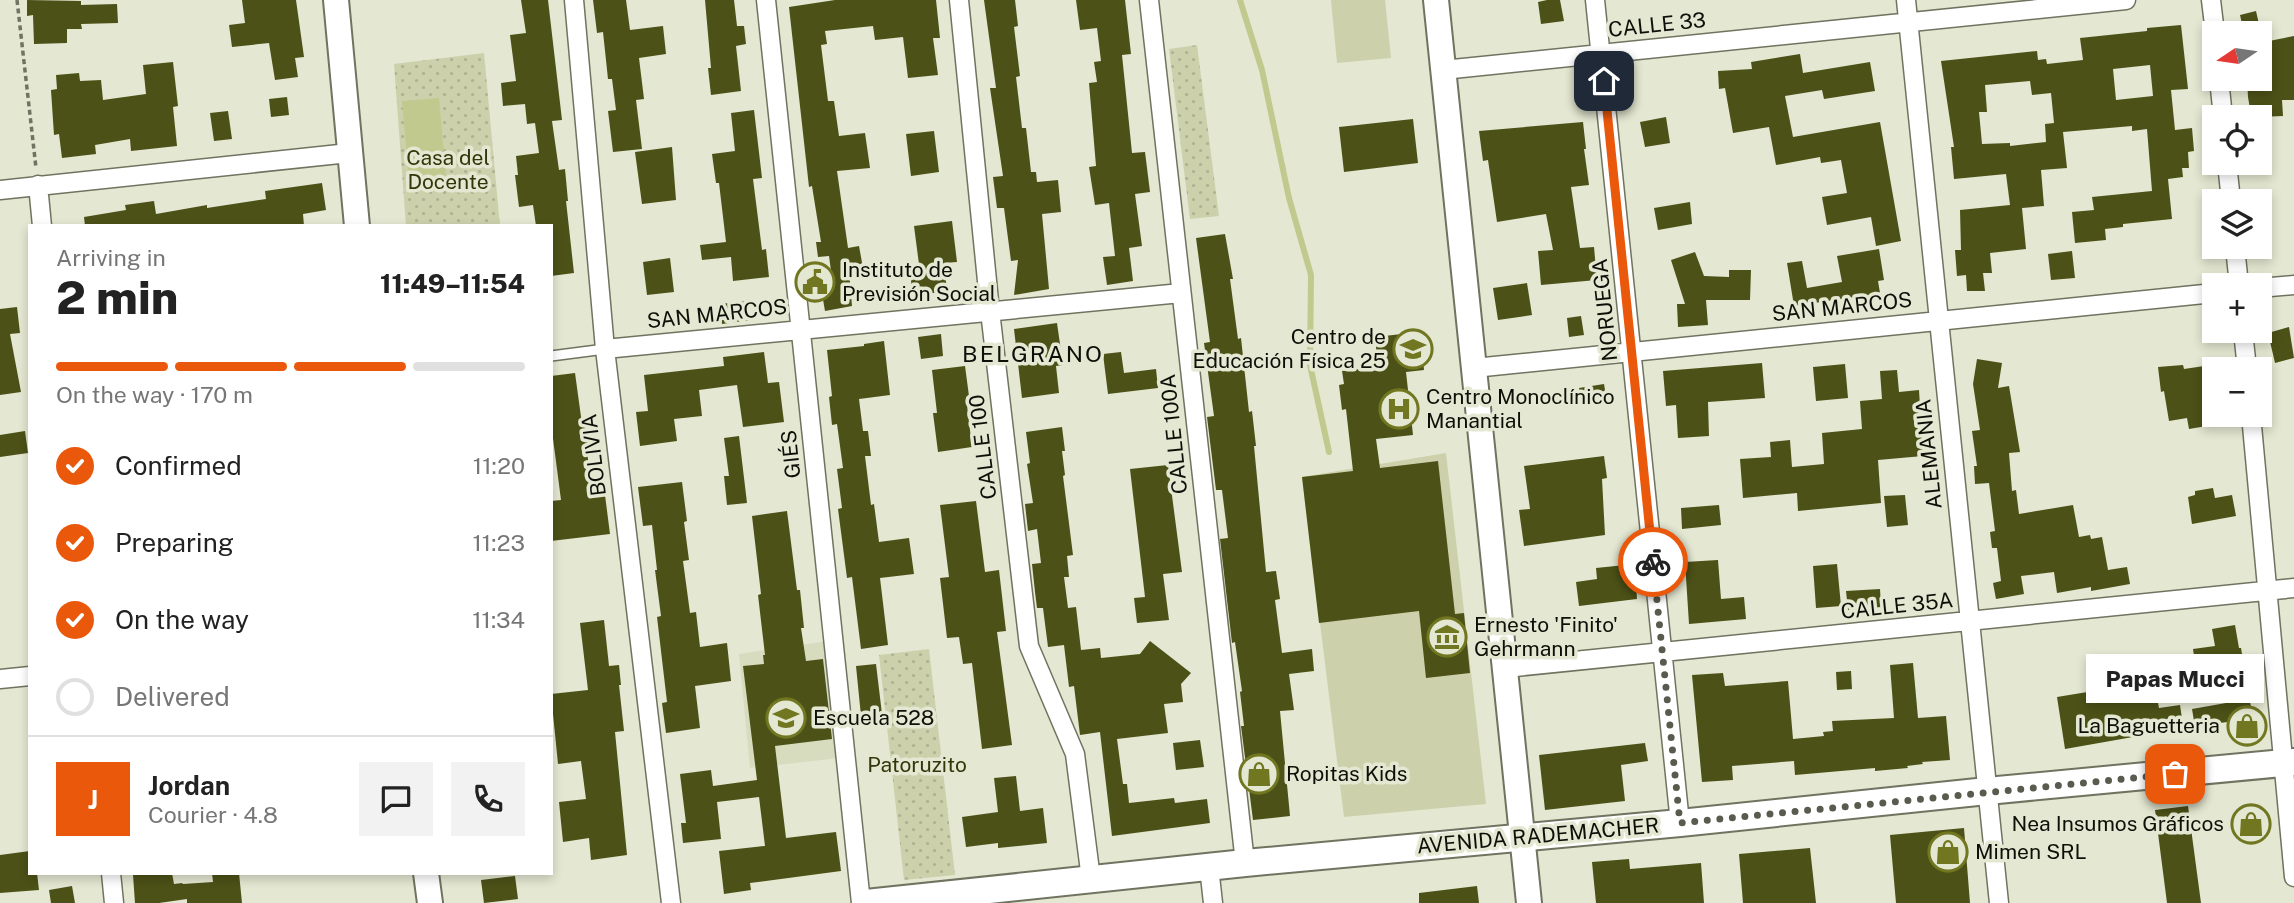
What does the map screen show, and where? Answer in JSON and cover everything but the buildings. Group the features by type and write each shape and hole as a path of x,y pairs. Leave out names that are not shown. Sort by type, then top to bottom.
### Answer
{"main road":[{"path":"336,0 357,224"},
{"path":"1436,0 1529,903"},
{"name":"AVENIDA RADEMACHER","path":"863,903 904,901 1209,866 2288,763"},
{"path":"426,875 430,903"}],"street":[{"name":"BOLIVIA","path":"573,0 605,349 671,903"},
{"name":"GIÉS","path":"766,0 863,903"},
{"name":"CALLE 100","path":"959,0 990,311 1030,646 1075,754 1091,879"},
{"name":"CALLE 100A","path":"1149,0 1245,863"},
{"name":"NORUEGA","path":"1595,0 1680,823"},
{"name":"ALEMANIA","path":"1906,0 1999,903"},
{"name":"CALLE 33","path":"1443,69 2126,0"},
{"path":"2211,0 2214,21"},
{"path":"0,190 349,153"},
{"path":"38,185 42,224"},
{"path":"2272,287 2294,285"},
{"name":"SAN MARCOS","path":"605,349 1181,293"},
{"name":"SAN MARCOS","path":"1474,368 2202,294"},
{"path":"2252,427 2288,763 2294,877"},
{"name":"CALLE 35A","path":"1505,668 2294,588"},
{"path":"0,679 28,676"},
{"path":"1209,866 1213,903"},
{"path":"111,875 114,903"}],"lane":[{"name":"SAN MARCOS","path":"553,356 605,349"}],"path":[{"path":"17,0 38,185"}],"shaded area":[{"path":"439,98 446,177 409,180 402,101"},
{"path":"828,641 839,758 750,768 739,654"}],"green space":[{"path":"1331,0 1385,0 1391,58 1337,63"},
{"path":"1197,45 1219,216 1190,219 1169,49"},
{"name":"Casa del Docente","path":"484,53 500,224 406,224 394,64"},
{"path":"1446,453 1486,804 1344,817 1302,477"},
{"name":"Patoruzito","path":"929,649 955,875 904,880 879,655"}],"waterway":[{"path":"1240,0 1262,70 1289,198 1311,275 1310,365 1329,452"}],"way so far":[{"path":"1653,562 1680,823 2175,774"}],"place":[{"name":"Instituto de Previsión Social","path":"815,282"},
{"name":"Centro de Educación Física 25","path":"1413,349"},
{"name":"Centro Monoclínico Manantial","path":"1399,409"},
{"name":"Ernesto 'Finito' Gehrmann","path":"1447,637"},
{"name":"Escuela 528","path":"786,718"},
{"name":"La Baguetteria","path":"2247,726"},
{"name":"Ropitas Kids","path":"1259,774"},
{"name":"Papas Mucci","path":"2175,774"},
{"name":"Nea Insumos Gráficos","path":"2251,824"},
{"name":"Mimen SRL","path":"1948,852"}],"district":[{"name":"BELGRANO","path":"1033,354"}],"route":[{"path":"1604,81 1653,562"}]}
